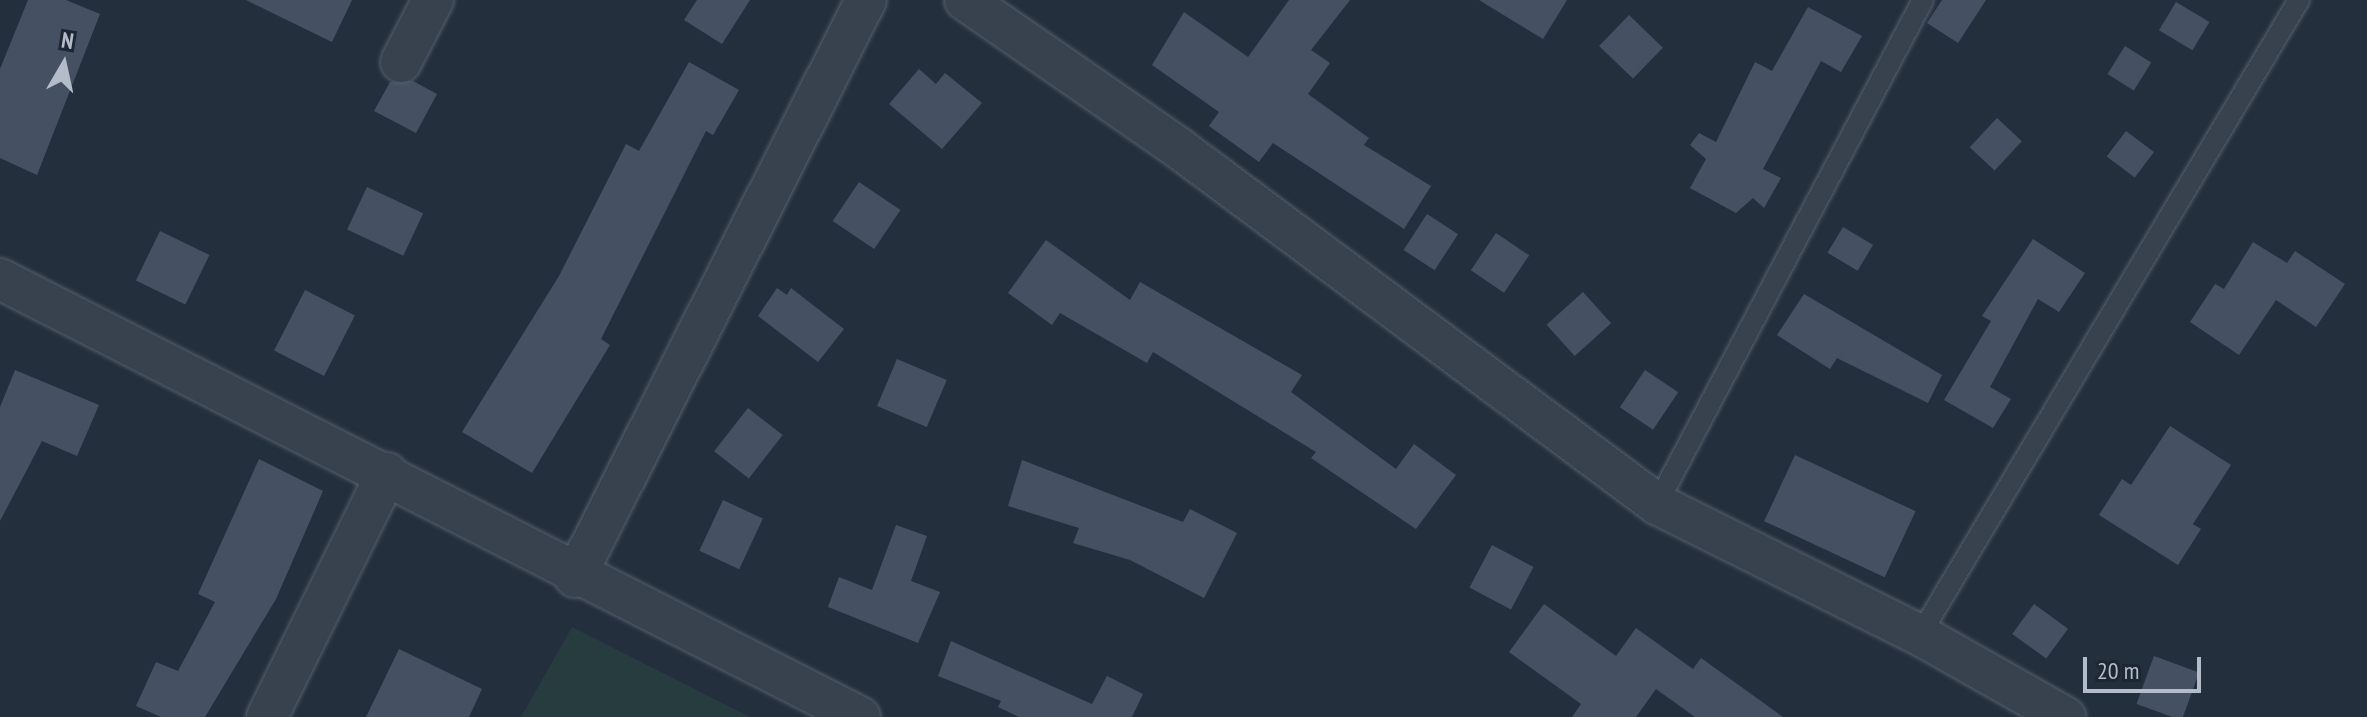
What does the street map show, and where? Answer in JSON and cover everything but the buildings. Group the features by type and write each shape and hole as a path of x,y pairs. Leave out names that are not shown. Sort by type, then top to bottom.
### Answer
{"street":[{"path":"401,62 433,0"},
{"path":"575,577 866,0"},
{"path":"965,0 1180,149 1657,504 1920,635 2065,717"},
{"path":"0,279 387,473 575,577 860,717"},
{"path":"267,717 387,473"}],"lane":[{"path":"1657,504 1923,0"},
{"path":"1920,635 2299,0"}],"green space":[{"path":"572,627 750,717 521,717"}]}
